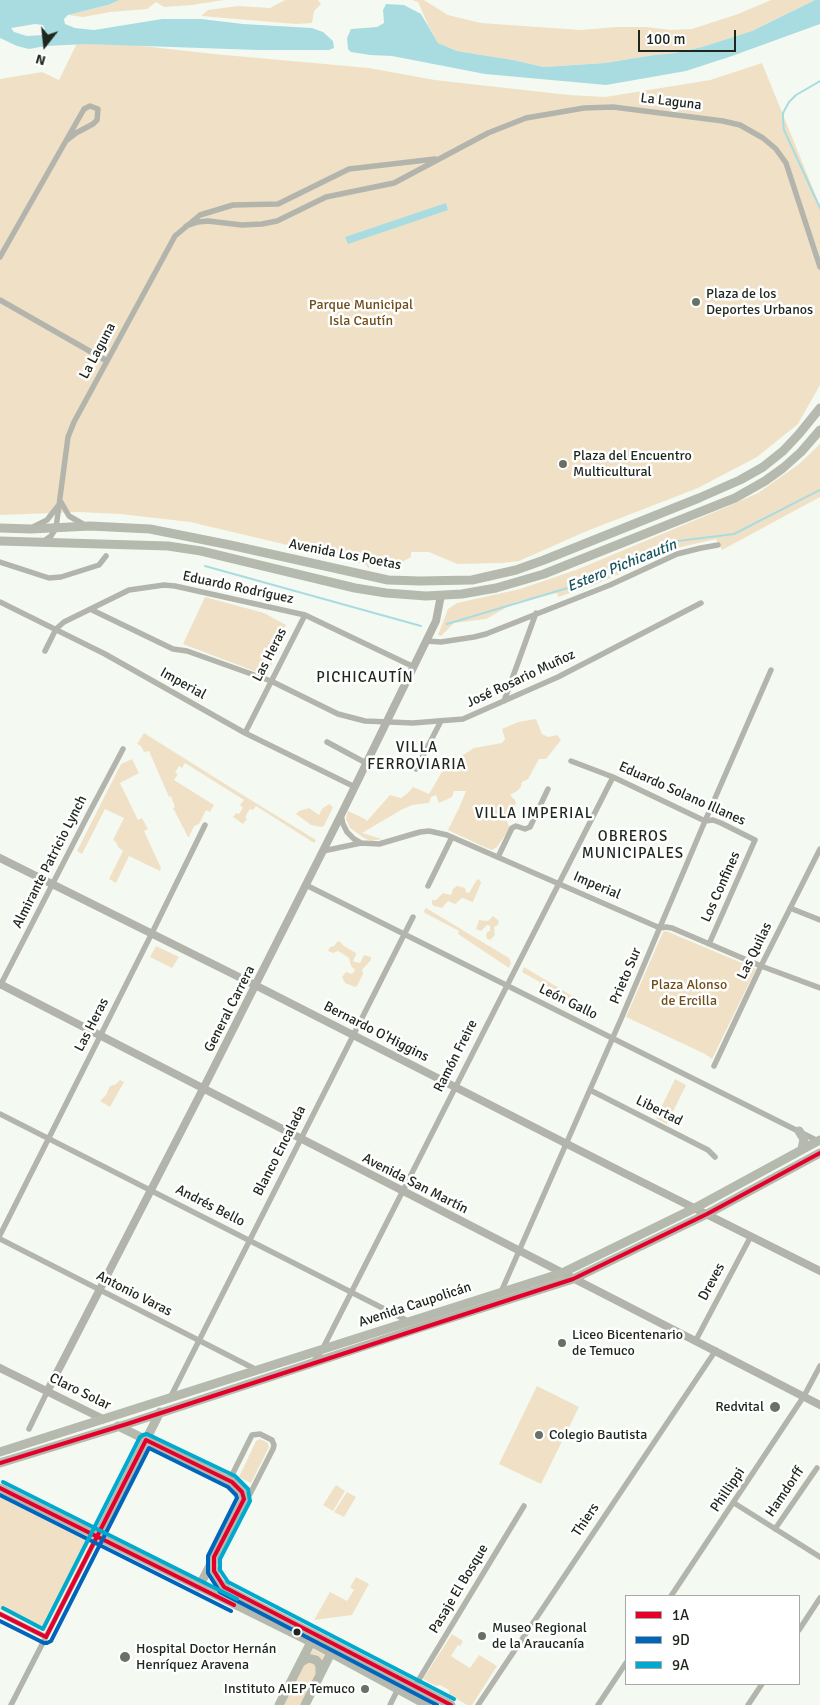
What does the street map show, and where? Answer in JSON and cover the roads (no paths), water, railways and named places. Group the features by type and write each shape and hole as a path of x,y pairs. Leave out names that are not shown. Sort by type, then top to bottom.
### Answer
{"main road":[{"name":"Avenida Los Poetas","path":"0,528 31,529 90,526 135,528 180,534 388,580 420,582 472,580 501,574 544,560 740,480 783,451 820,408"},
{"name":"Avenida Los Poetas","path":"0,541 140,544 184,548 386,594 441,595 488,589 544,574 735,498 783,468 801,452 820,430"},
{"path":"441,595 457,583 472,580"},
{"name":"General Carrera","path":"48,1392 256,985 414,667 436,621 441,595"},
{"name":"Bernardo O'Higgins","path":"0,858 256,985 820,1271"},
{"name":"Avenida San Martín","path":"0,985 820,1404"},
{"path":"799,1132 804,1139 802,1149"},
{"name":"Avenida Caupolicán","path":"0,1452 562,1273 695,1208 819,1141"},
{"name":"Avenida Caupolicán","path":"0,1463 573,1279 707,1214 820,1153"},
{"name":"Claro Solar","path":"0,1368 229,1481"},
{"path":"97,1536 159,1413 183,1394"},
{"path":"199,1587 244,1499 240,1489 229,1481"},
{"path":"0,1488 311,1642 427,1705"},
{"path":"214,1556 213,1566 215,1575 224,1587 451,1705"},
{"path":"279,1705 311,1642 317,1639 326,1640"},
{"path":"305,1705 331,1653"},
{"path":"299,1665 305,1659 314,1659 320,1665 320,1674"}],"street":[{"path":"0,257 84,108 90,106 98,109 98,120 94,124 67,140"},
{"name":"La Laguna","path":"186,226 208,221 242,225 277,221 326,197 394,184 488,133 526,118 584,108 613,108 732,123 748,129 763,138 776,149 786,163 820,267"},
{"name":"La Laguna","path":"56,528 68,437 74,422 175,236 200,215 233,205 278,204 349,169 440,159"},
{"path":"0,300 107,361"},
{"path":"60,500 63,508 72,519 90,526"},
{"path":"31,529 51,516 57,509 60,500"},
{"path":"38,543 48,539 56,528"},
{"path":"426,641 441,642 474,637 610,585 678,554 718,545"},
{"path":"0,562 49,578 61,577 99,565 106,556"},
{"name":"Eduardo Rodríguez","path":"56,630 64,622 129,590 164,585 175,586 304,615 414,667"},
{"name":"Imperial","path":"0,602 105,654 245,733 354,787"},
{"name":"José Rosario Muñoz","path":"90,609 173,649 187,651 271,681 338,714 365,721 413,723 463,719 504,702 558,677 701,603"},
{"path":"504,702 536,613"},
{"name":"Las Heras","path":"245,733 304,615"},
{"path":"44,651 56,630"},
{"name":"Prieto Sur","path":"501,1292 771,670"},
{"path":"416,769 441,721"},
{"path":"327,742 366,762"},
{"name":"Almirante Patricio Lynch","path":"0,985 123,749"},
{"name":"Eduardo Solano Illanes","path":"571,761 613,776 705,821 713,820 721,823 755,840"},
{"name":"Ramón Freire","path":"312,1363 322,1348 351,1292 613,776"},
{"path":"498,856 512,828 516,826 525,829 530,827 548,789"},
{"path":"341,815 347,832 362,844"},
{"name":"Las Heras","path":"0,1235 205,825"},
{"name":"Imperial","path":"322,851 362,844 382,843 420,832 438,832 498,856 660,928 672,928 761,966 820,988"},
{"path":"428,886 452,837"},
{"name":"Los Confines","path":"710,944 755,840"},
{"name":"Las Quilas","path":"714,1066 790,908 817,861 820,849"},
{"name":"León Gallo","path":"306,885 819,1141"},
{"path":"790,908 820,920"},
{"name":"Blanco Encalada","path":"170,1398 414,917"},
{"name":"Libertad","path":"590,1090 708,1150 715,1157"},
{"name":"Andrés Bello","path":"0,1114 408,1321"},
{"name":"Dreves","path":"696,1340 751,1236"},
{"name":"Antonio Varas","path":"0,1240 257,1370"},
{"name":"Thiers","path":"478,1705 716,1350"},
{"name":"Phillippi","path":"672,1595 804,1396 820,1366"},
{"name":"General Carrera","path":"29,1429 48,1392"},
{"path":"229,1481 252,1436 260,1434 272,1440 273,1449 250,1494 242,1503"},
{"name":"Hamdorff","path":"775,1529 817,1468"},
{"path":"734,1503 820,1558"},
{"name":"Pasaje El Bosque","path":"414,1686 524,1506"},
{"path":"10,1705 97,1536"},
{"path":"800,1628 820,1598"},
{"path":"0,1614 46,1637"},
{"path":"598,1705 625,1664"},
{"path":"748,1705 761,1685"},
{"path":"390,1705 398,1689"}],"water":[{"path":"0,0 120,0 68,15 64,19 65,24 75,28 94,30 162,19 201,19 243,24 312,28 323,32 333,41 334,48 329,50 258,50 86,44 46,46 29,49 0,38","holes":["35,24 43,25 45,29 43,35 27,36 14,32 11,28"]},
{"path":"815,0 820,0 820,24 686,71 606,85 485,74 392,56 351,52 348,49 347,38 351,29 377,27 384,23 383,10 386,4 404,5 421,14 438,43 457,51 544,67 605,63 675,53 702,47 752,31"},
{"path":"446,203 448,210 348,244 345,237"}],"waterway":[{"name":"Estero Pichicautín","path":"820,81 796,95 789,102 783,113 784,130 820,208"},
{"name":"Estero Pichicautín","path":"447,624 571,587 678,541 734,534 820,490"},
{"name":"Estero Pichicautín","path":"205,566 421,626"}],"place":[{"name":"Plaza de los Deportes Urbanos","path":"696,302"},
{"name":"Plaza del Encuentro Multicultural","path":"563,464"},
{"name":"Liceo Bicentenario de Temuco","path":"562,1343"},
{"name":"Redvital","path":"775,1407"},
{"name":"Colegio Bautista","path":"539,1435"},
{"name":"Museo Regional de la Araucanía","path":"482,1636"},
{"name":"Hospital Doctor Hernán Henríquez Aravena","path":"125,1657"},
{"name":"Instituto AIEP Temuco","path":"365,1689"}],"district":[{"name":"PICHICAUTÍN","path":"365,678"},
{"name":"VILLA FERROVIARIA","path":"417,756"},
{"name":"VILLA IMPERIAL","path":"534,814"},
{"name":"OBREROS MUNICIPALES","path":"633,846"}],"park label":[{"name":"Parque Municipal Isla Cautín","path":"361,314"},
{"name":"Plaza Alonso de Ercilla","path":"689,994"}]}
